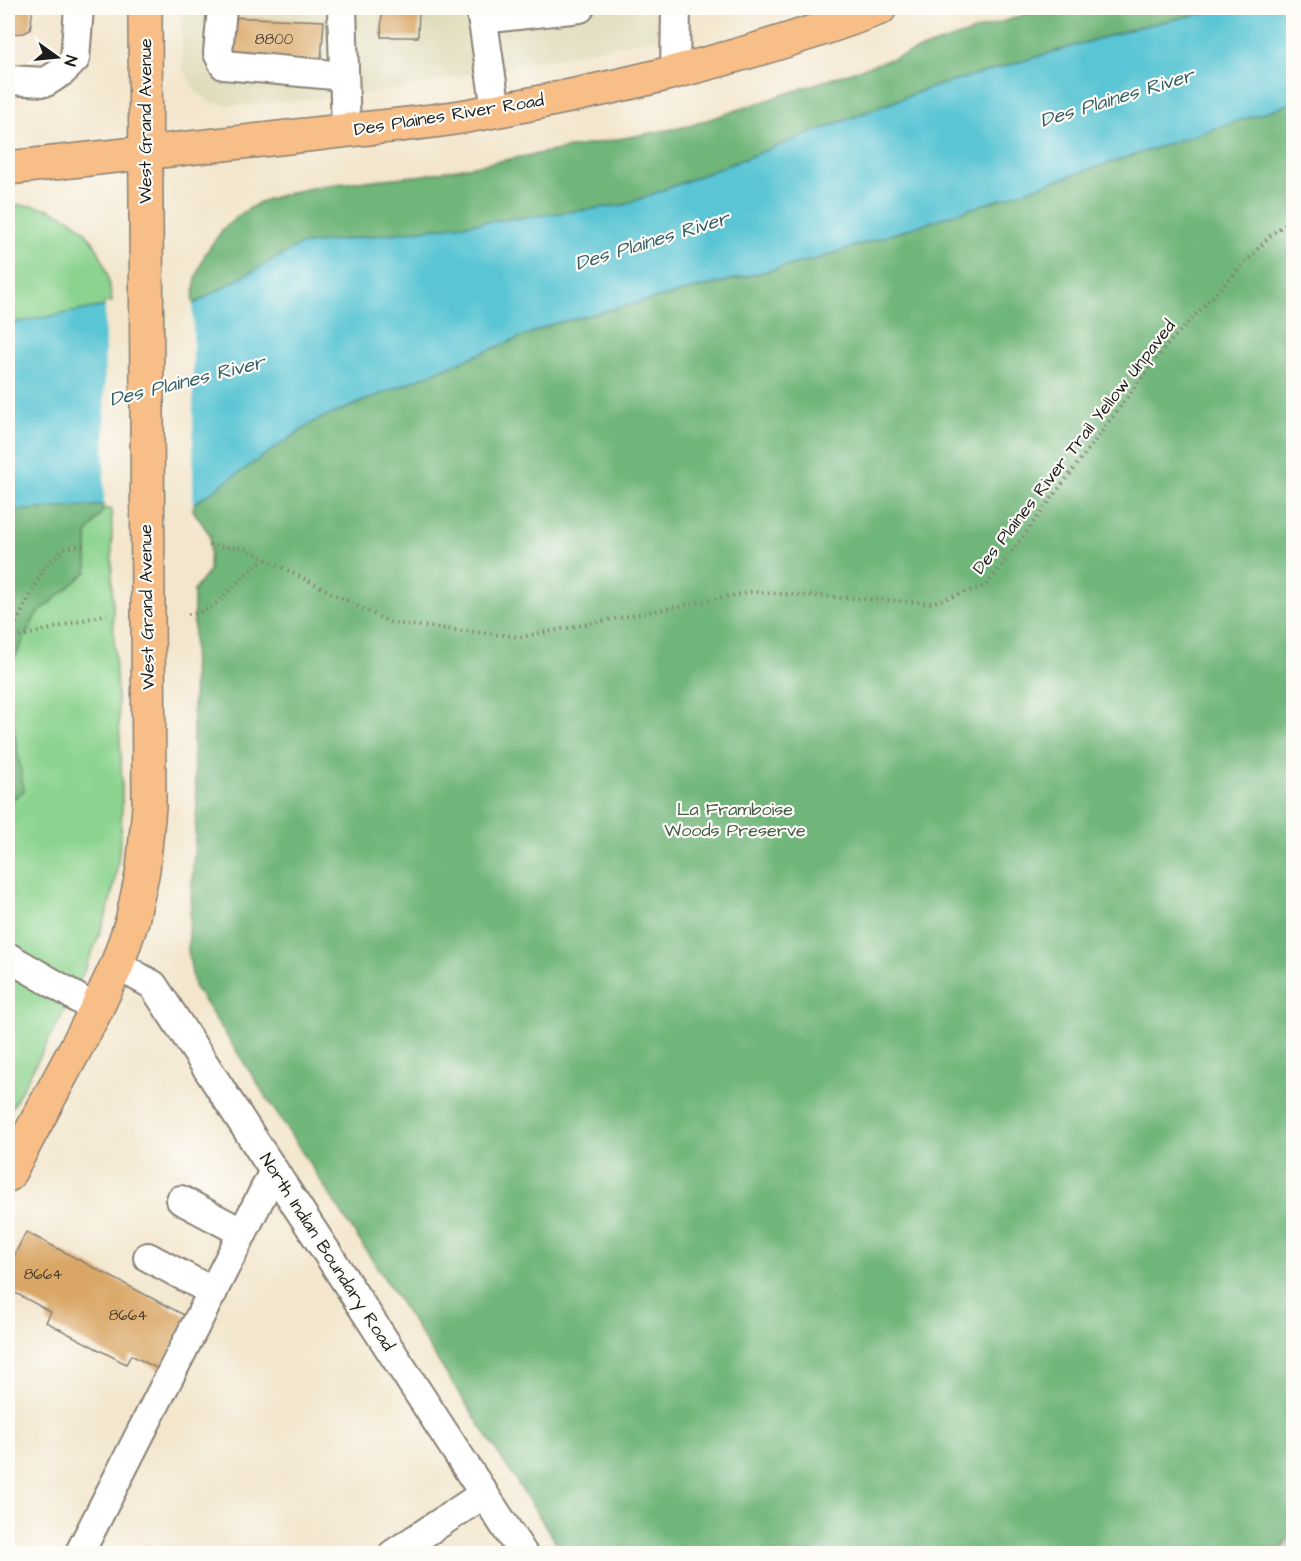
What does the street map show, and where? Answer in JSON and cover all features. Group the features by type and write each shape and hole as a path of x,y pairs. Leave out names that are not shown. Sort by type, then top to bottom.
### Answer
{"main road":[{"name":"West Grand Avenue","path":"8,1175 96,1010 117,965 132,921 143,870 149,807 145,8"},
{"name":"Des Plaines River Road","path":"8,168 470,116 675,72 746,52 880,8"}],"street":[{"path":"8,80 46,81 63,71 75,59 78,8"},
{"path":"222,8 218,53 224,65 344,76"},
{"path":"342,8 346,130"},
{"path":"496,110 482,13 580,8"},
{"path":"675,72 676,8"},
{"path":"8,957 63,988 96,1010"},
{"name":"North Indian Boundary Road","path":"117,965 153,985 523,1554"},
{"path":"79,1554 274,1171"},
{"path":"181,1200 243,1233"},
{"path":"148,1257 213,1292"},
{"path":"393,1554 484,1494"}],"path":[{"name":"Des Plaines River Trail Yellow Unpaved","path":"209,544 246,549 391,623 521,637 751,592 931,603 986,586 1165,347 1271,235 1293,217"},
{"path":"8,639 45,566 65,548 87,544"},
{"path":"188,614 197,614 217,603 247,573 265,559"},
{"path":"8,639 107,614"}],"shaded area":[{"path":"181,8 669,8 666,36 383,92 247,105 225,105 210,102 196,92 183,67"},
{"path":"1293,1530 1293,1553 1278,1553"}],"green space":[{"path":"1044,8 1228,8 1139,27 927,89 624,205 300,245 192,305 196,278 205,254 223,229 260,202 326,185 424,175 689,126"},
{"name":"La Framboise Woods Preserve","path":"1293,103 1294,1530 1278,1553 563,1553 194,986 188,950 197,803 193,751 194,590 209,571 210,535 193,510 193,504 315,421 553,324 820,258"},
{"path":"8,206 47,209 66,216 78,225 96,246 107,272 110,287 112,302 105,303 104,509 112,509 113,622 122,818 112,894 93,951 8,1115"},
{"path":"104,505 104,509 87,534 87,572 36,615 8,672 8,511"},
{"path":"8,692 24,791 8,802"}],"water":[{"name":"Des Plaines River","path":"1228,8 1293,8 1293,103 820,258 553,324 315,421 193,504 104,505 8,511 8,324 105,306 192,305 300,245 624,205 927,89 1139,27"}],"pier":[{"path":"193,302 193,507 104,508 105,303"}],"building":[{"path":"8,8 33,8 30,30 24,33 8,34"},
{"path":"382,8 419,8 418,37 381,37"},
{"path":"226,17 324,21 321,61 223,56"},
{"path":"26,1232 188,1317 160,1370 131,1355 126,1364 46,1322 51,1312 8,1289 8,1268"}]}
